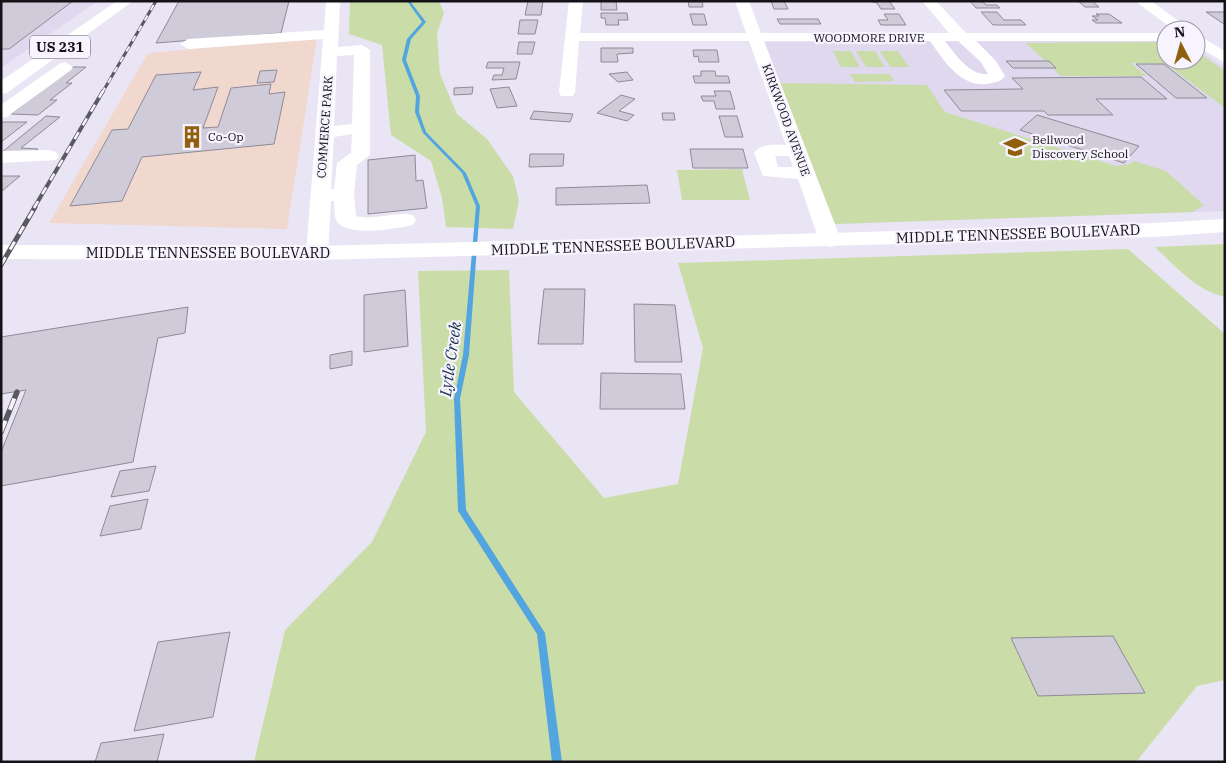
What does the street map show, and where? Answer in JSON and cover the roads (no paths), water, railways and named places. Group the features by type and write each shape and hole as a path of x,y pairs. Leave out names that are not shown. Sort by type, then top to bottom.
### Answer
{"street":[{"name":"COMMERCE PARK","path":"317,254 333,1"},
{"path":"567,92 576,1"},
{"name":"KIRKWOOD AVENUE","path":"742,1 830,240"},
{"path":"929,1 962,38 970,42 994,67 997,76 991,79 970,76 957,68 935,38"},
{"path":"1142,1 1170,20"},
{"name":"US 231","path":"1,89 122,4"},
{"path":"1206,37 1215,36"},
{"name":"WOODMORE DRIVE","path":"573,38 1156,37"},
{"path":"188,44 331,43 362,50 360,155 347,163 344,194 346,219 352,222 405,220"},
{"path":"1206,45 1225,58"},
{"path":"1,113 65,67"},
{"path":"325,132 361,128"},
{"path":"797,150 766,151 764,153 770,172 806,174"},
{"path":"1,157 49,156"},
{"path":"321,197 344,194"},
{"name":"MIDDLE TENNESSEE BOULEVARD","path":"1,252 317,254 1154,230 1225,225"}],"waterway":[{"name":"Lytle Creek","path":"408,1 424,22 409,39 404,60 418,96 417,112 424,132 464,173 478,206 466,355 457,399 462,511 541,633 557,762"}],"railway":[{"path":"102,93 156,1"},
{"path":"34,208 103,91"},
{"path":"1,265 35,207"},
{"path":"1,432 17,392"}],"place":[{"name":"Co-Op","path":"192,137"},
{"name":"Bellwood Discovery School","path":"1015,147"}]}
